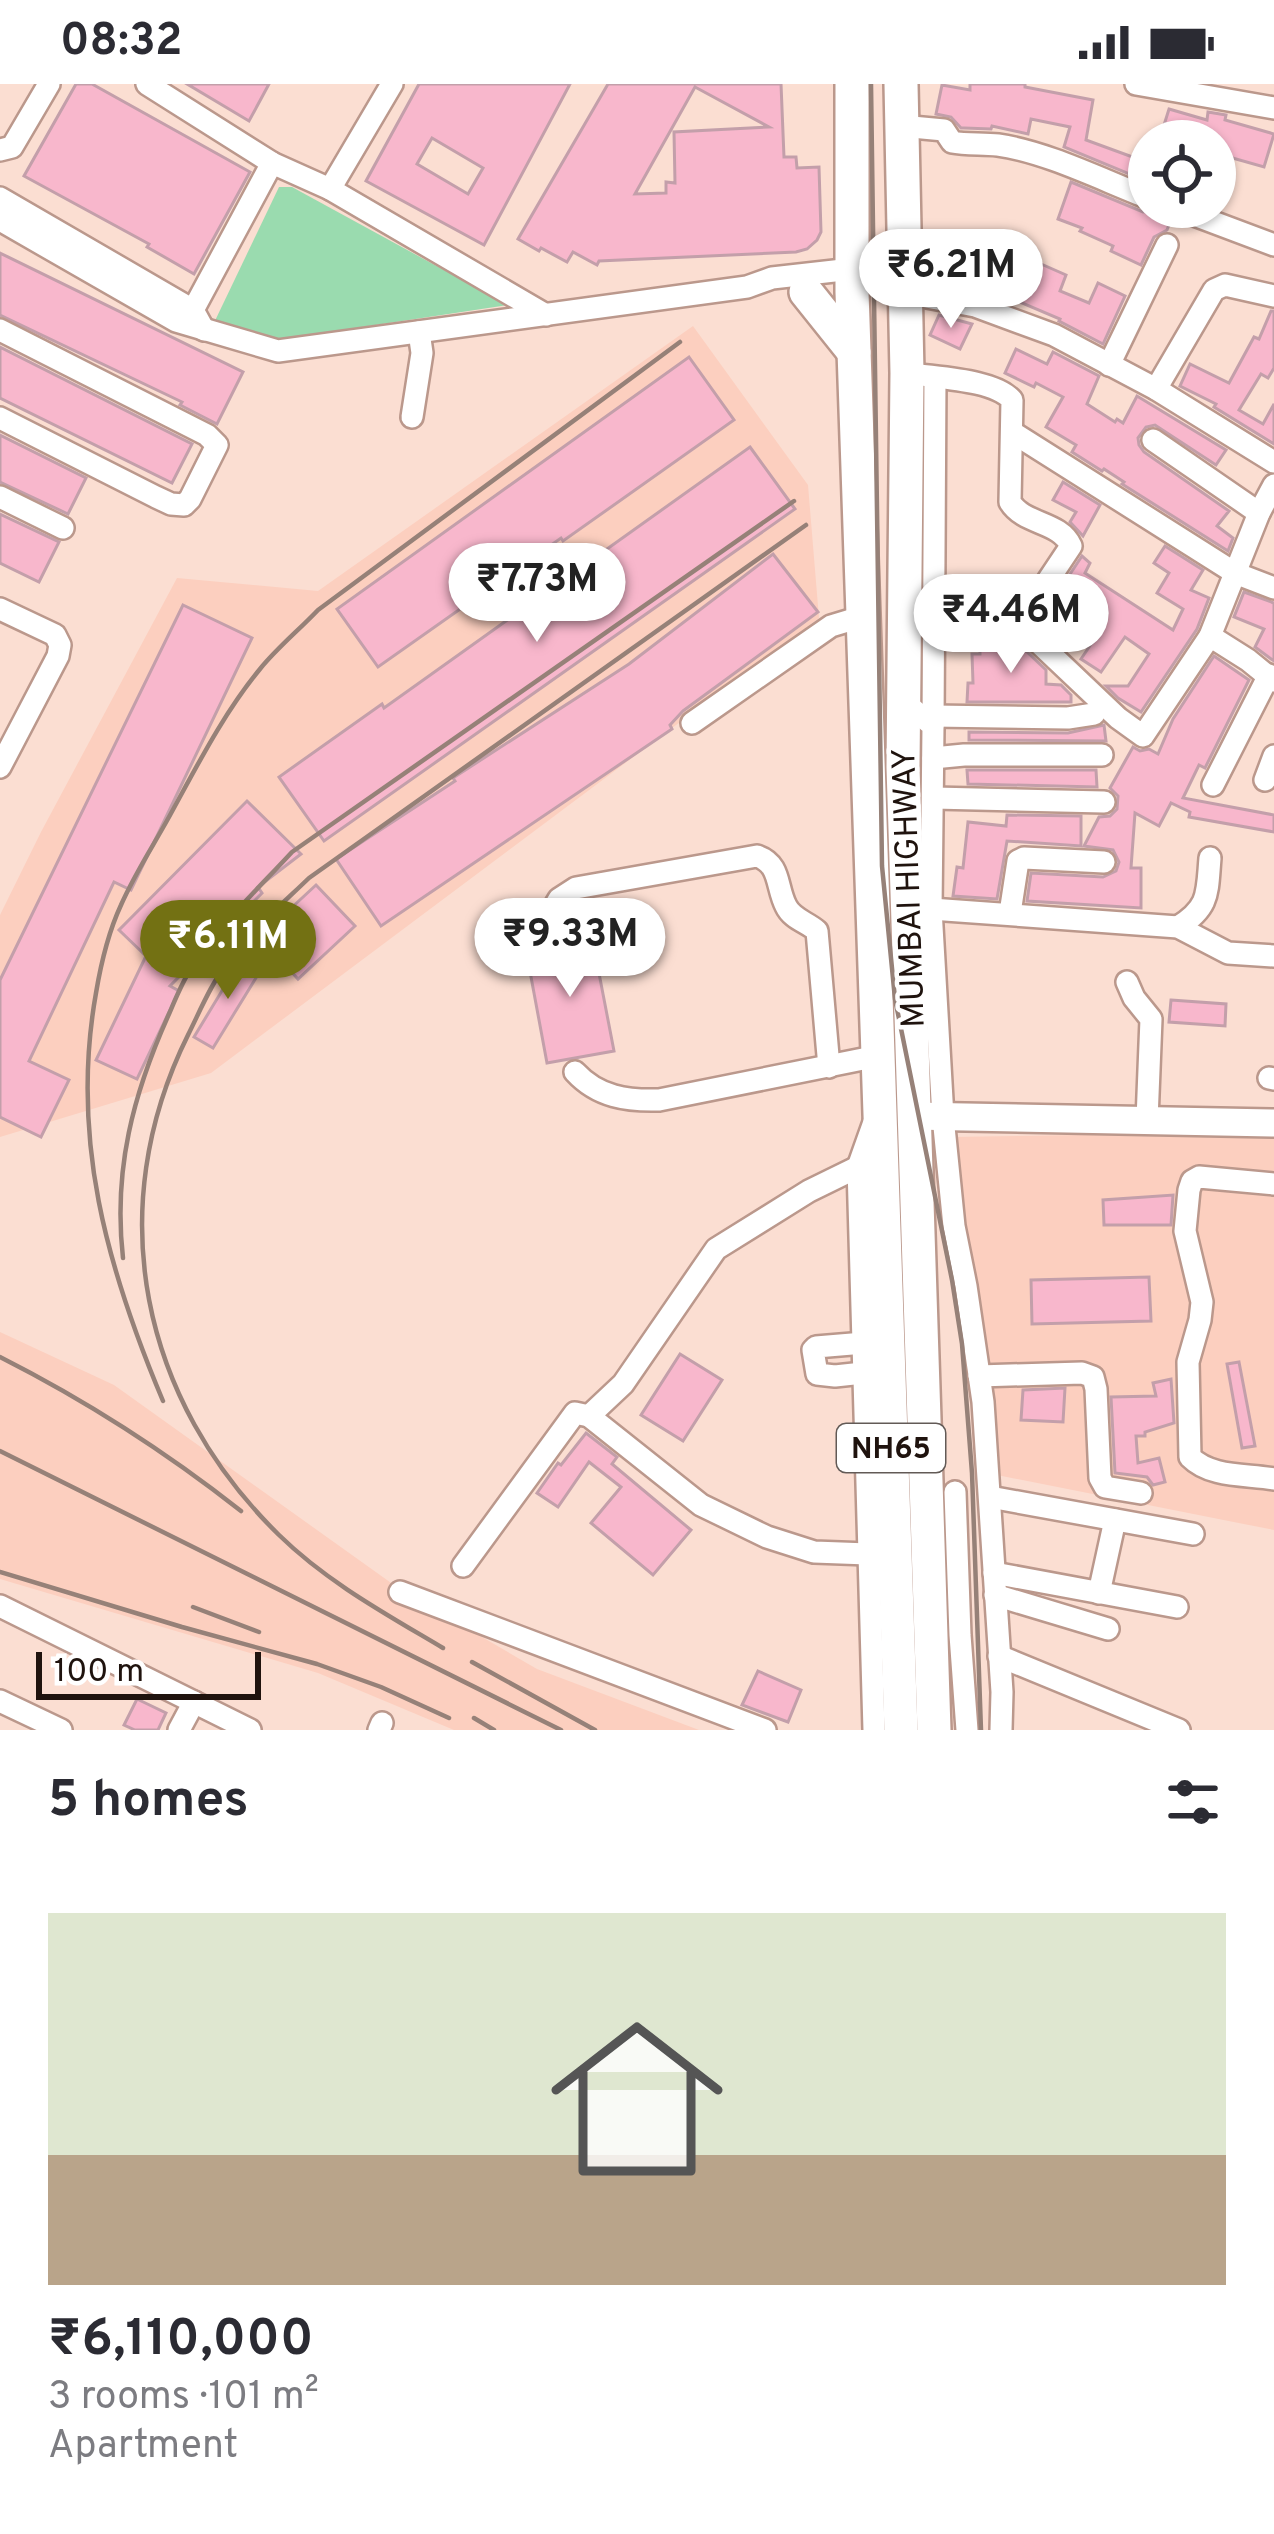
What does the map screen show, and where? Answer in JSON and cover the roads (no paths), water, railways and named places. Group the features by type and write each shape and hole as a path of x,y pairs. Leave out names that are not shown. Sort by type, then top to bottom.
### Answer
{"highway":[{"name":"NH65","path":"852,84 852,281 880,1106 870,1167 901,1730"},
{"name":"MUMBAI HIGHWAY","path":"901,84 905,293 921,376 919,532 902,700 905,820 909,934 928,1124"},
{"path":"806,292 854,352"},
{"path":"870,820 905,820"},
{"path":"874,935 909,934"},
{"name":"NH65","path":"928,1124 917,1167 934,1730"}],"main road":[{"path":"928,1124 1147,1120 1274,1126"},
{"path":"928,1124 1274,1126"}],"street":[{"path":"0,150 11,147 50,84"},
{"path":"330,189 392,84"},
{"path":"1136,84 1274,108"},
{"path":"153,86 272,163 330,189 546,315"},
{"path":"901,126 944,130 952,142 1022,151 1128,190"},
{"path":"198,320 272,163"},
{"path":"0,198 198,320 278,351 747,287 772,278 852,281"},
{"path":"1229,228 1270,243 1274,218"},
{"path":"0,220 176,321 198,320"},
{"path":"1109,365 1167,245"},
{"path":"747,287 806,292 852,281"},
{"path":"1156,389 1214,290 1225,285 1274,296"},
{"path":"905,293 975,306 1054,335 1156,389 1274,462"},
{"path":"0,330 207,435 217,446 190,500 178,505 0,418"},
{"path":"412,417 422,353 419,332"},
{"path":"921,376 988,386 1006,392 1012,400 1010,502 1017,513 1070,538 1072,546 1018,624 1143,736 1210,636 1274,485"},
{"path":"1012,432 1234,573 1274,588"},
{"path":"1153,440 1259,513"},
{"path":"0,497 63,528"},
{"path":"919,532 933,721 928,1124 954,1226 979,1376 1001,1730"},
{"path":"0,609 56,635 60,645 0,766"},
{"path":"692,723 831,626 864,616"},
{"path":"1210,636 1271,678 1213,785"},
{"path":"902,700 933,721 1094,715"},
{"path":"933,758 1102,754"},
{"path":"1265,780 1274,756"},
{"path":"934,798 1103,802"},
{"path":"543,926 559,899 576,888 757,856 767,860 777,874 789,912 817,931 829,1067"},
{"path":"1178,927 1205,902 1210,858"},
{"path":"1010,913 1018,861 1104,862"},
{"path":"931,908 1178,927 1228,953 1274,956"},
{"path":"1127,982 1151,1019 1147,1120"},
{"path":"575,1072 586,1085 604,1094 631,1101 659,1100 878,1056"},
{"path":"589,1416 623,1384 716,1249 809,1191 870,1167 863,1373 874,1730"},
{"path":"1274,1184 1198,1177 1189,1190 1185,1232 1202,1302 1188,1362 1190,1457 1212,1471 1274,1479"},
{"path":"863,1373 817,1375 813,1350 864,1343"},
{"path":"979,1376 1082,1373 1093,1377 1100,1478 1106,1487 1141,1493"},
{"path":"464,1566 575,1413 589,1416 700,1505 767,1537 814,1552 868,1554"},
{"path":"956,1492 967,1730"},
{"path":"990,1497 1193,1534"},
{"path":"1099,1593 1114,1520"},
{"path":"994,1584 1099,1593 1177,1607"},
{"path":"994,1584 1108,1629"},
{"path":"400,1592 765,1730"},
{"path":"0,1606 250,1730"},
{"path":"998,1656 1178,1730"},
{"path":"0,1701 61,1730"},
{"path":"179,1730 194,1702"}],"railway":[{"path":"871,84 882,866 895,999 962,1344 972,1473 981,1730"},
{"path":"163,1401 110,1252 91,1151 89,1047 96,993 109,937 126,894 222,722 281,646 318,610 680,342"},
{"path":"123,1258 121,1194 136,1103 181,987 224,925 292,852 794,501"},
{"path":"443,1648 297,1552 232,1482 194,1425 167,1364 149,1300 142,1235 146,1168 161,1101 221,971 309,878 806,525"},
{"path":"0,1357 124,1428 241,1511"},
{"path":"0,1451 561,1730"},
{"path":"0,1572 317,1664 449,1718"},
{"path":"193,1607 259,1632"},
{"path":"472,1662 595,1730"},
{"path":"474,1718 494,1730"}]}
